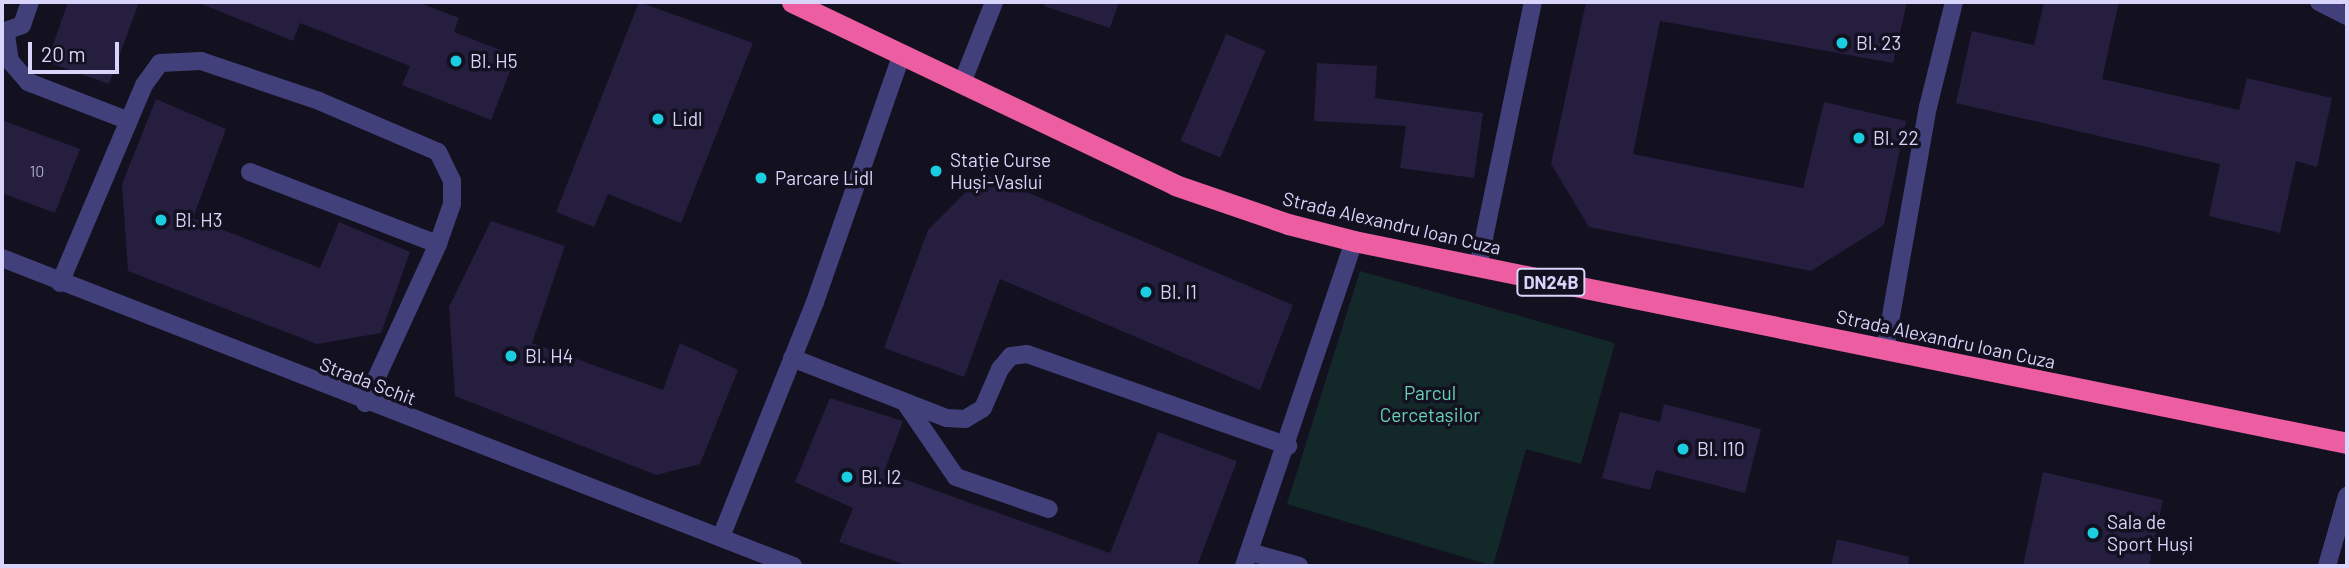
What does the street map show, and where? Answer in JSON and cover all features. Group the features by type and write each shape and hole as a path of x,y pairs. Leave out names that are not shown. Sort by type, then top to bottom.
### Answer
{"highway":[{"name":"Strada Alexandru Ioan Cuza","path":"792,2 1174,185 1253,213 1354,241 2347,443"}],"street":[{"path":"30,2 22,25 4,33 9,61 28,82 129,121"},
{"path":"962,83 993,2"},
{"path":"1478,267 1533,2"},
{"path":"1885,350 1928,107 1954,2"},
{"path":"2319,2 2347,16"},
{"path":"721,537 792,358 902,54"},
{"path":"60,283 144,85 160,63 175,59 201,61 354,115 438,152 448,168 452,204 438,244 365,403"},
{"path":"250,172 438,244"},
{"path":"1299,566 1247,559 1288,446 1354,241"},
{"name":"Strada Schit","path":"2,258 365,403 793,566"},
{"path":"792,358 906,404 947,418 965,419 983,408 1000,369 1011,356 1027,354 1288,446"},
{"path":"906,404 956,477 1049,509"},
{"path":"2327,566 2347,496"}],"green space":[{"name":"Parcul Cercetașilor","path":"1360,271 1615,343 1581,464 1526,449 1493,566 1287,504"}],"building":[{"path":"68,2 139,2 109,84 47,62"},
{"name":"Bl. H5","path":"197,2 417,2 459,18 454,32 516,56 491,120 402,85 410,66 300,23 293,41"},
{"name":"Lidl","path":"639,2 753,43 681,223 608,194 594,227 556,212"},
{"path":"1045,2 1119,2 1110,28 1044,6"},
{"name":"Bl. 22","path":"1586,2 1907,2 1893,63 1660,21 1633,154 1803,188 1824,102 1906,121 1884,225 1811,271 1589,227 1551,164"},
{"path":"2044,2 2119,2 2102,79 2239,110 2247,78 2332,98 2317,167 2296,161 2280,233 2209,216 2220,164 1956,103 1972,31 2034,45"},
{"path":"1226,34 1266,51 1220,158 1181,141"},
{"path":"1317,63 1377,66 1375,98 1483,113 1474,178 1400,168 1406,126 1314,121"},
{"name":"Bl. H3","path":"156,99 226,129 193,218 320,268 339,222 410,252 381,333 317,344 128,271 122,184"},
{"path":"2,120 80,149 55,213 2,193"},
{"name":"Bl. I1","path":"984,174 1293,305 1260,390 1000,279 964,377 884,348 928,230"},
{"name":"Bl. H4","path":"491,221 565,246 532,343 663,390 680,343 738,370 700,464 656,475 455,396 449,307"},
{"name":"Bl. I2","path":"830,398 903,421 884,472 1110,553 1158,432 1237,461 1197,566 909,566 839,542 853,508 795,482"},
{"name":"Bl. I10","path":"1664,404 1761,429 1745,493 1656,470 1650,490 1602,478 1620,412 1660,422"},
{"name":"Sala de Sport Huși","path":"2043,472 2163,500 2149,566 2023,566"},
{"path":"1837,539 1909,557 1908,566 1831,566"}],"place":[{"name":"Bl. 23","path":"1842,43"},
{"name":"Bl. H5","path":"456,61"},
{"name":"Lidl","path":"658,119"},
{"name":"Bl. 22","path":"1859,138"},
{"name":"Stație Curse Huși-Vaslui","path":"936,171"},
{"name":"Parcare Lidl","path":"761,178"},
{"name":"Bl. H3","path":"161,220"},
{"name":"Bl. I1","path":"1146,292"},
{"name":"Bl. H4","path":"511,356"},
{"name":"Bl. I10","path":"1683,449"},
{"name":"Bl. I2","path":"847,477"},
{"name":"Sala de Sport Huși","path":"2093,533"}]}
